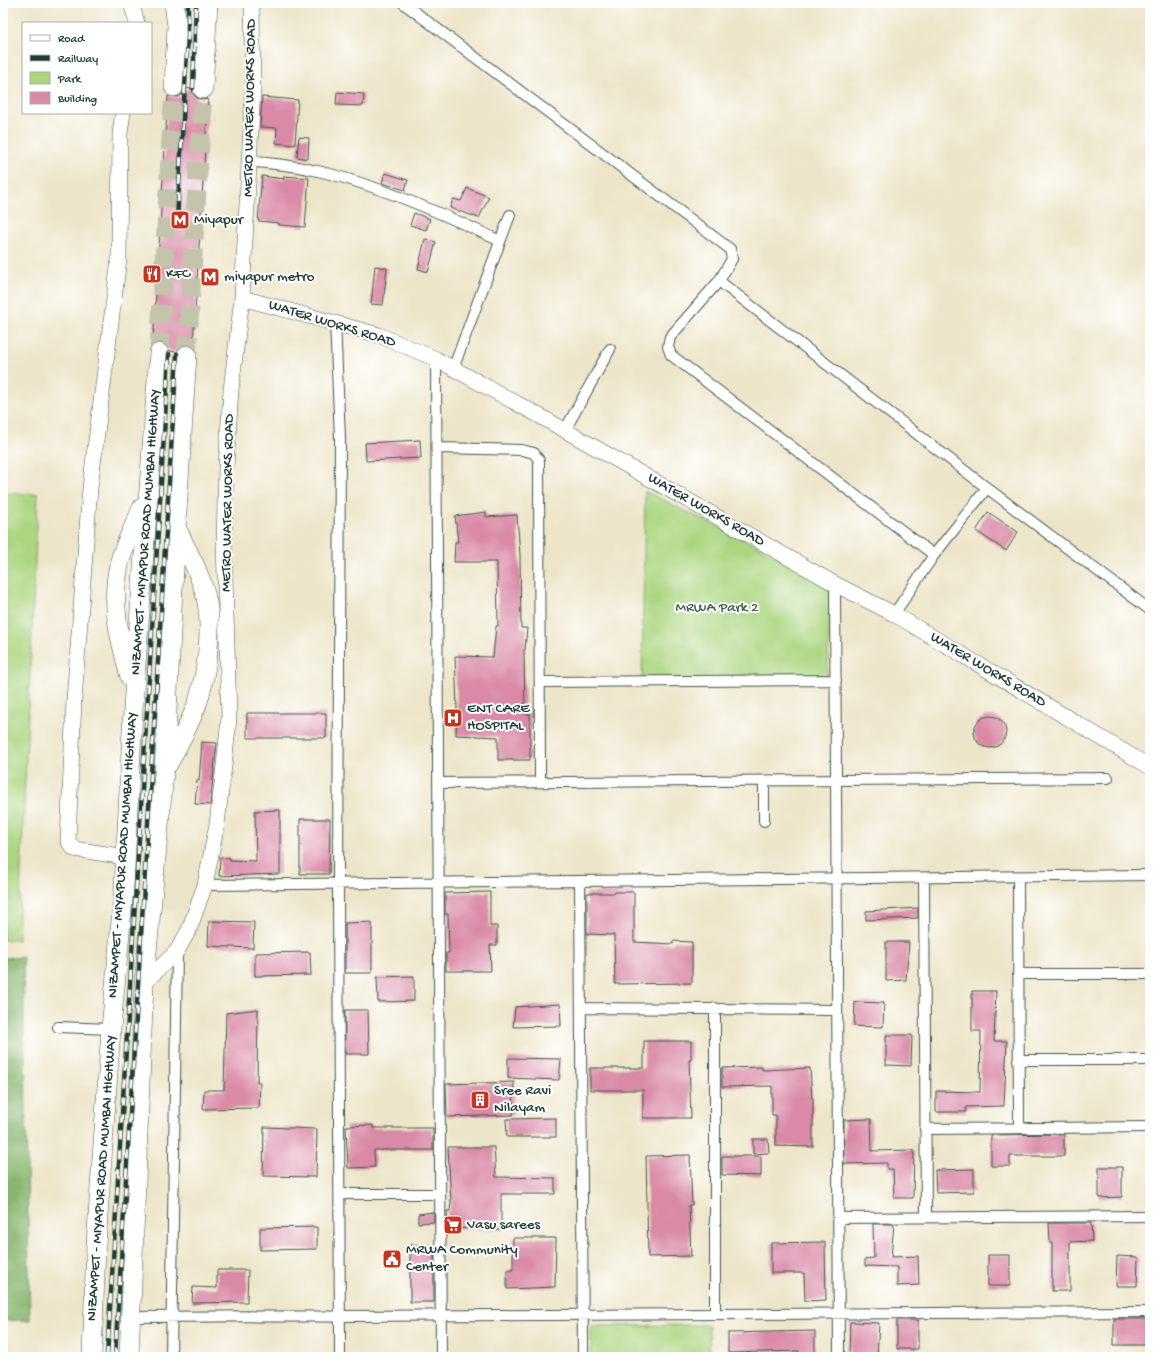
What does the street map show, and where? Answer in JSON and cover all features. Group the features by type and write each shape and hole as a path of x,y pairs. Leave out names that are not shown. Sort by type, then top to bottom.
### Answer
{"highway":[{"path":"174,3 177,26 174,87"},
{"path":"203,89 208,3"},
{"name":"NIZAMPET - MIYAPUR ROAD MUMBAI HIGHWAY","path":"92,1357 96,1245 125,858 134,691 158,353"},
{"name":"NIZAMPET - MIYAPUR ROAD MUMBAI HIGHWAY","path":"129,1357 144,983 164,773 176,528 187,355"},
{"path":"134,691 116,624 114,598 119,564 149,490"},
{"path":"164,773 199,700 205,671 208,636 205,596 197,571 176,528"}],"street":[{"path":"131,3 137,22"},
{"name":"METRO WATER WORKS ROAD","path":"144,983 177,951 189,930 205,885 217,824 229,718 224,541 226,467 231,390 242,298 250,161 253,89 252,3"},
{"path":"403,3 722,241 730,249 732,258 719,281 670,337 668,347 671,355 934,554"},
{"path":"123,114 120,133 119,259 90,488 74,700 68,841 74,849 125,858"},
{"path":"250,161 313,170 374,188 464,223 500,241"},
{"path":"453,369 510,215"},
{"path":"719,281 987,488 1150,610"},
{"name":"WATER WORKS ROAD","path":"242,298 379,335 436,359 565,430 835,584 894,614 1150,767"},
{"path":"335,322 340,438 338,884 341,1194 340,1357"},
{"path":"565,430 610,349"},
{"path":"436,359 441,1357"},
{"path":"436,448 522,450 534,453 539,460 540,782"},
{"path":"894,614 934,554 987,488"},
{"path":"835,584 839,1357"},
{"path":"540,682 836,680"},
{"path":"438,783 1108,778"},
{"path":"764,781 764,821"},
{"path":"205,885 1150,876"},
{"path":"1018,877 1019,1128"},
{"path":"924,878 926,1217"},
{"path":"580,881 583,1357"},
{"path":"171,1357 177,951"},
{"path":"1018,974 1150,974"},
{"path":"581,1008 837,1010"},
{"path":"715,1008 715,1314"},
{"path":"58,1027 111,1029"},
{"path":"1018,1060 1150,1060"},
{"path":"925,1129 1150,1127"},
{"path":"341,1194 440,1194"},
{"path":"838,1218 1150,1216"},
{"path":"130,1317 1150,1312"}],"green space":[{"name":"MRWA Park 2","path":"645,491 832,583 827,681 642,682"},
{"path":"3,493 38,494 18,940 3,940"},
{"path":"23,957 30,1320 3,1321 3,958"},
{"path":"709,1325 710,1357 591,1357 591,1326"}],"building":[{"path":"185,88 192,89 193,94 197,98 203,100 208,99 193,346 188,344 182,345 177,352 170,351 165,344 159,342 153,344 168,96 179,97"},
{"path":"337,92 364,94 363,106 336,105"},
{"path":"262,97 298,100 295,145 276,143 277,128 260,127"},
{"path":"299,137 309,138 308,159 297,157"},
{"path":"385,173 408,180 405,190 382,183"},
{"path":"262,176 284,179 284,176 309,178 305,227 279,225 279,223 258,221"},
{"path":"467,188 489,197 479,218 450,208 453,199 461,201"},
{"path":"414,213 430,219 426,230 410,225"},
{"path":"425,239 436,242 428,272 418,269"},
{"path":"375,266 387,268 383,305 371,304"},
{"path":"420,440 421,458 366,461 365,443"},
{"path":"486,512 486,517 517,515 520,555 521,628 527,628 524,650 525,714 530,714 530,760 498,760 498,737 456,735 457,708 455,656 493,657 496,626 498,626 497,562 454,562 455,542 458,542 455,516"},
{"path":"988,512 1018,532 1006,551 976,531"},
{"path":"247,713 326,713 326,738 247,738"},
{"path":"987,716 993,716 1002,720 1006,732 1002,744 993,748 987,748 978,744 974,735 974,729 978,720"},
{"path":"202,742 217,743 210,805 195,804 197,780 199,781"},
{"path":"280,810 280,874 219,876 220,857 230,858 230,860 256,861 255,811"},
{"path":"300,819 330,819 329,874 300,874"},
{"path":"490,892 490,926 497,926 497,945 490,945 491,971 446,971 446,953 449,953 448,914 445,914 445,893"},
{"path":"634,892 634,942 673,944 673,941 692,942 692,983 615,984 614,935 587,934 587,893"},
{"path":"918,908 918,918 866,920 866,911"},
{"path":"209,921 254,922 253,948 208,946"},
{"path":"372,922 372,973 345,973 345,923"},
{"path":"886,942 909,942 906,980 886,981"},
{"path":"310,952 311,975 255,976 255,953"},
{"path":"414,976 414,1001 378,1002 377,977"},
{"path":"972,991 996,991 994,1041 1007,1041 1004,1106 966,1107 966,1112 936,1112 936,1091 980,1092 981,1031 972,1031"},
{"path":"855,1002 884,1003 883,1027 854,1026"},
{"path":"560,1004 561,1026 513,1027 515,1007"},
{"path":"258,1009 257,1082 260,1082 259,1108 203,1109 204,1090 224,1090 226,1013"},
{"path":"345,1010 368,1010 369,1054 345,1054"},
{"path":"886,1035 912,1035 911,1066 886,1065"},
{"path":"644,1041 691,1041 691,1060 689,1060 691,1118 643,1118 643,1090 590,1090 590,1068 644,1068"},
{"path":"508,1058 561,1059 559,1080 508,1078"},
{"path":"762,1067 762,1070 810,1068 813,1098 813,1147 776,1146 776,1115 772,1115 772,1086 722,1087 722,1068"},
{"name":"Sree Ravi Nilayam","path":"514,1082 513,1115 447,1117 446,1084"},
{"path":"556,1118 556,1137 507,1137 506,1119"},
{"path":"871,1119 872,1151 914,1150 913,1198 894,1198 893,1169 887,1169 887,1163 844,1164 844,1120"},
{"path":"373,1125 373,1128 433,1128 433,1150 374,1150 375,1167 348,1168 346,1126"},
{"path":"264,1127 317,1129 316,1177 263,1176"},
{"path":"1064,1134 1064,1156 1010,1156 1010,1166 991,1166 991,1135"},
{"path":"753,1139 768,1139 769,1153 753,1154"},
{"path":"448,1147 494,1147 496,1177 555,1178 555,1194 501,1194 501,1230 448,1228 447,1211 450,1211 451,1202"},
{"path":"690,1155 692,1205 689,1205 691,1256 648,1257 646,1156"},
{"path":"722,1156 761,1156 761,1176 722,1175"},
{"path":"1099,1167 1122,1167 1122,1197 1099,1198"},
{"path":"974,1169 974,1192 936,1193 935,1170"},
{"path":"434,1212 434,1222 418,1223 418,1214"},
{"path":"1049,1223 1091,1223 1092,1241 1070,1242 1070,1291 1052,1291 1052,1243 1050,1243"},
{"path":"873,1224 894,1224 891,1257 918,1256 919,1285 897,1286 897,1267 865,1266 865,1259 874,1258"},
{"path":"317,1227 317,1249 260,1250 260,1228"},
{"path":"513,1238 556,1238 555,1287 507,1289 507,1270 513,1270"},
{"path":"825,1242 826,1300 805,1301 804,1273 771,1273 771,1243"},
{"path":"410,1245 434,1245 434,1302 410,1302"},
{"path":"988,1255 1010,1255 1010,1286 988,1286"},
{"path":"1117,1256 1138,1257 1137,1286 1116,1286"},
{"path":"217,1270 248,1270 247,1302 192,1303 193,1287 217,1288"},
{"path":"1114,1319 1146,1319 1146,1345 1114,1345"},
{"path":"897,1320 918,1320 918,1349 897,1349"},
{"path":"850,1322 879,1323 877,1357 849,1357"},
{"path":"815,1331 815,1357 799,1357 799,1351 728,1353 728,1333"}],"tunnel":[{"path":"159,353 174,87"},
{"path":"187,355 203,89"}],"railway":[{"path":"177,220 188,36 188,3"},
{"path":"193,88 196,3"},
{"path":"107,1357 169,354"},
{"path":"115,1357 177,354"}],"place":[{"name":"Miyapur","path":"180,220"},
{"name":"KFC","path":"152,274"},
{"name":"miyapur metro","path":"210,277"},
{"name":"ENT CARE HOSPITAL","path":"453,718"},
{"name":"Sree Ravi Nilayam","path":"480,1100"},
{"name":"Vasu sarees","path":"453,1225"},
{"name":"MRWA Community Center","path":"392,1259"}]}
